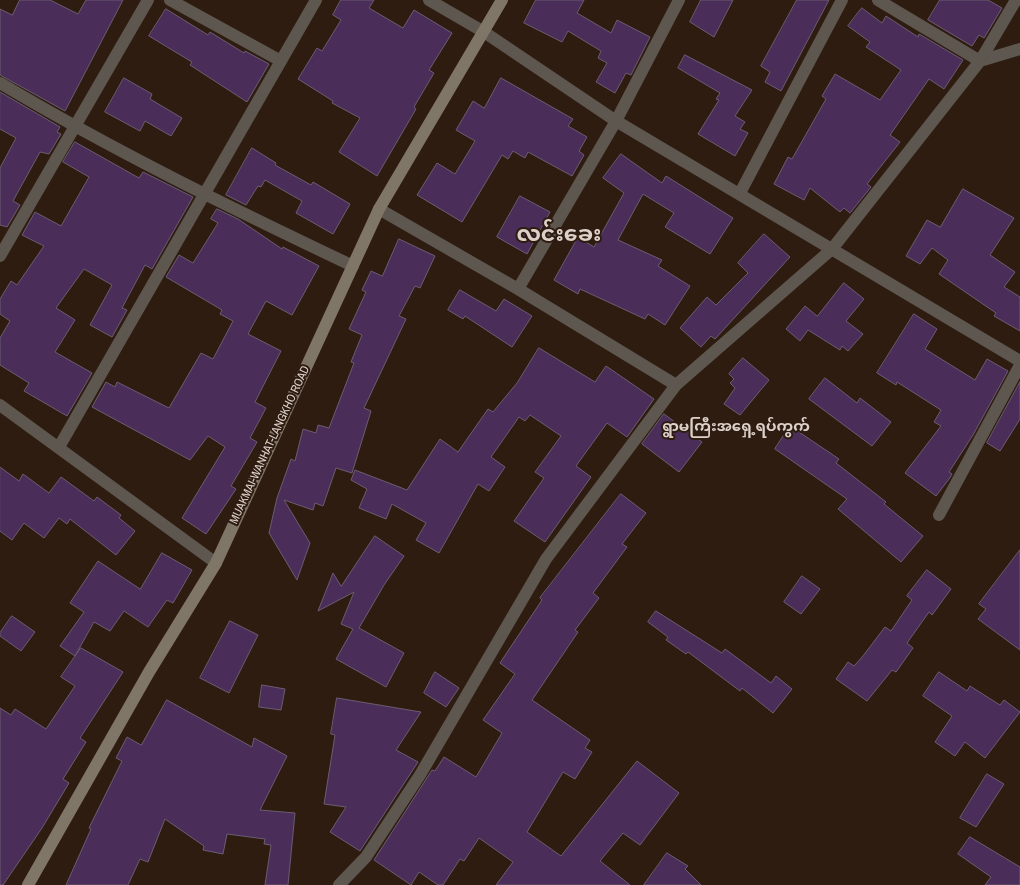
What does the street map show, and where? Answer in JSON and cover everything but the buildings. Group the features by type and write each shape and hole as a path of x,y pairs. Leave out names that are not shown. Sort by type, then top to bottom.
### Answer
{"main road":[{"name":"MUAKMAI-WANHAT-LANGKHO ROAD","path":"28,885 149,672 216,564 379,209 502,0"}],"street":[{"path":"0,256 73,126 148,0"},
{"path":"170,0 281,61"},
{"path":"59,447 316,0"},
{"path":"429,0 484,32 616,121 1020,361"},
{"path":"518,289 616,121 679,0"},
{"path":"740,193 842,0"},
{"path":"878,0 980,61 1020,49"},
{"path":"339,885 366,857 420,775 546,559 676,385 832,249 980,61 1016,0"},
{"path":"0,83 73,126 205,195 353,266"},
{"path":"379,209 518,289 676,385"},
{"path":"939,515 1020,365"},
{"path":"0,405 216,564"}],"district":[{"name":"လင်းခေး","path":"559,235"},
{"name":"ရွာမကြီးအရှေ့ရပ်ကွက်","path":"736,427"}]}
